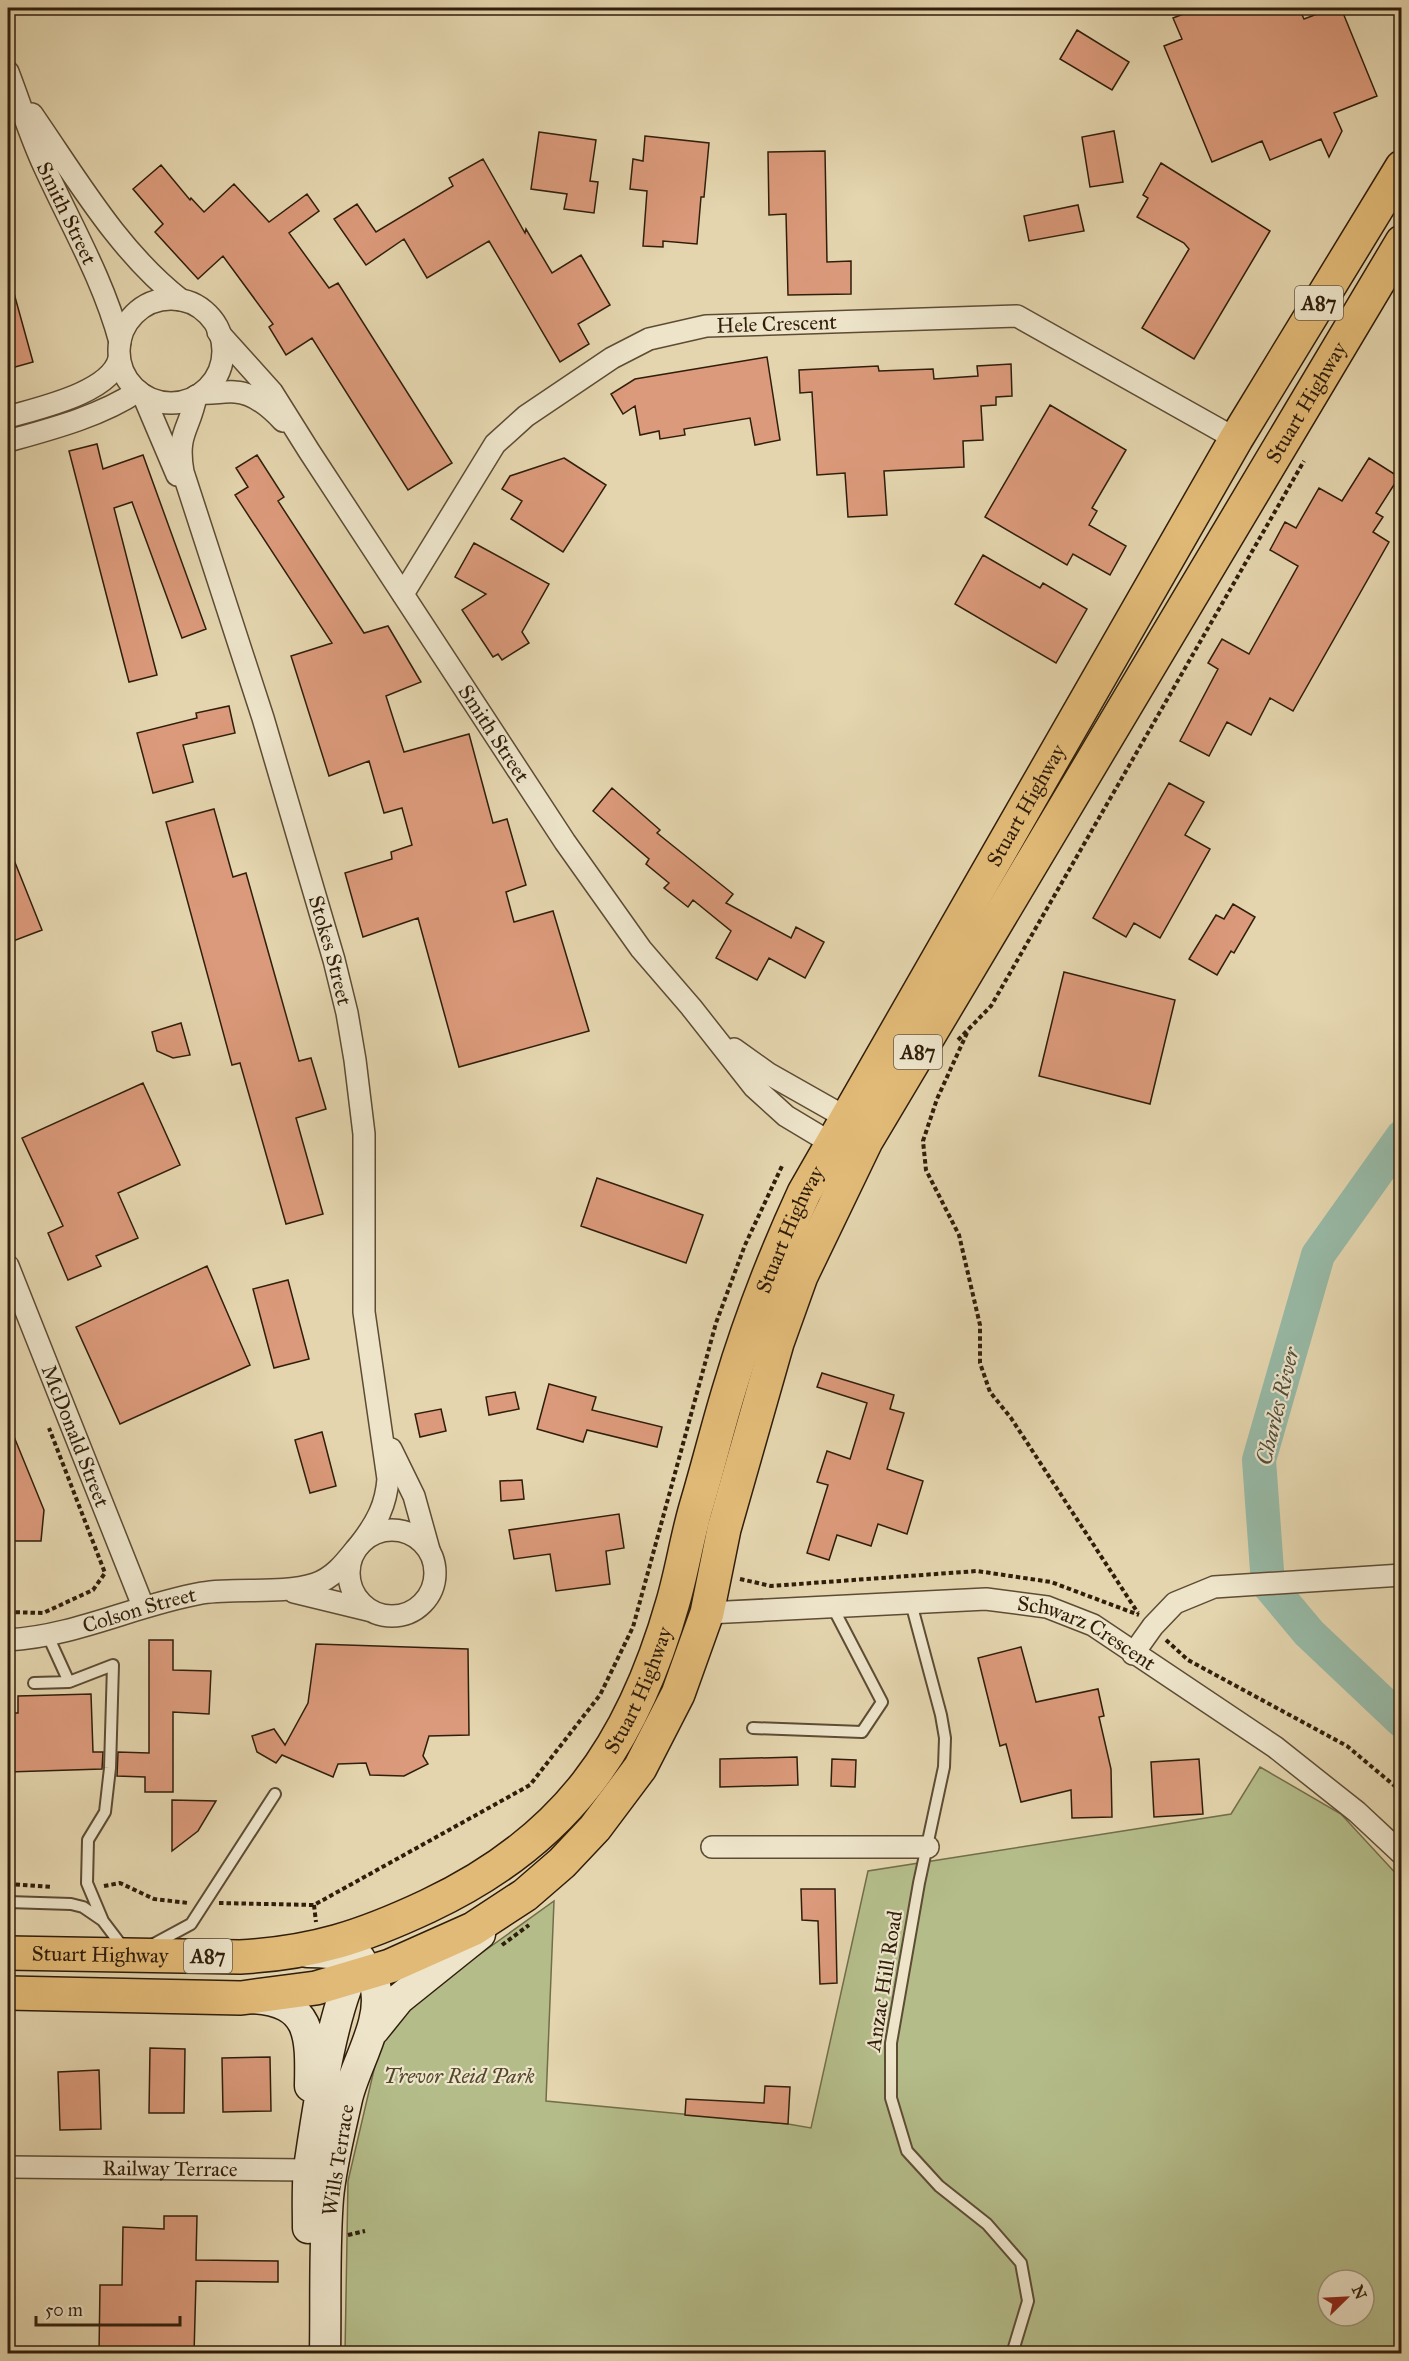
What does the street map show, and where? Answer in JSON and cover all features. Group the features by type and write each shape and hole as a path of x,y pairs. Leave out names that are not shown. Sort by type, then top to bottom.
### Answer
{"highway":[{"name":"Stuart Highway","path":"8,1993 241,1998 288,1993 360,1971 530,1907 562,1863 595,1828 640,1768 717,1613 724,1529 777,1343 852,1137 1236,439 1401,166"},
{"name":"Stuart Highway","path":"8,1953 240,1957 309,1950 403,1918 502,1865 549,1827 584,1790 633,1714 653,1665 674,1602 729,1388 760,1294 804,1193 852,1137 1401,242"},
{"path":"1236,439 1270,458"},
{"path":"674,1602 717,1613"}],"main road":[{"path":"370,2037 385,2013 399,1999 498,1920 530,1907"},
{"path":"309,1950 341,1954 360,1971 377,1940 403,1918"},
{"name":"Wills Terrace","path":"307,2354 321,2170 338,2015 360,1971 375,1984 378,2007 370,2037 351,2083 321,2170 328,2197 325,2354"},
{"path":"241,1998 271,1999 286,2005 302,2019 308,2034 321,2170"}],"street":[{"name":"Smith Street","path":"10,79 100,213 159,283 181,300"},
{"name":"Smith Street","path":"10,79 43,164 102,286 120,350"},
{"path":"8,417 85,391 108,377 117,366 120,350 125,326 142,309 165,299 181,300 204,311 218,332 222,358 218,372 199,394 186,401 164,402 141,393 126,378 120,350"},
{"name":"Hele Crescent","path":"403,594 495,444 526,416 612,358 649,339 678,331 705,326 1017,316 1236,439"},
{"name":"Smith Street","path":"218,332 272,392 603,898 641,948 738,1068 769,1102 801,1127 852,1137"},
{"name":"Smith Street","path":"199,394 220,395 236,392 257,399 278,415 309,451"},
{"path":"8,441 47,430 141,393"},
{"name":"Stokes Street","path":"141,393 193,507"},
{"name":"Stokes Street","path":"199,394 193,413 183,430 180,458 193,507 263,718 334,960 347,1013 364,1134 364,1312 379,1411"},
{"name":"Smith Street","path":"691,1007 751,1063 852,1137"},
{"name":"McDonald Street","path":"8,1266 143,1606"},
{"path":"379,1411 399,1468 414,1496 433,1559 435,1580 426,1599 410,1612 398,1615 377,1613 361,1602 351,1584 349,1572 359,1546 375,1525 387,1493 387,1464 379,1411"},
{"path":"359,1546 379,1532 392,1530 414,1536 429,1550"},
{"name":"Colson Street","path":"8,1640 48,1636 88,1626 143,1606 203,1593 304,1587 326,1580 359,1546"},
{"path":"1133,1654 1153,1626 1176,1603 1214,1587 1401,1575"},
{"name":"Colson Street","path":"272,1588 324,1598 377,1613"},
{"name":"Schwarz Crescent","path":"717,1613 986,1599 1047,1606 1093,1625 1133,1654 1275,1747 1357,1812 1401,1854"},
{"path":"712,1847 928,1847"},
{"name":"Railway Terrace","path":"8,2167 321,2170"}],"lane":[{"name":"Anzac Hill Road","path":"911,1603 935,1688 945,1738 944,1767 919,1883 891,2043 891,2098 907,2151 939,2186 987,2224 1021,2263 1028,2301 1012,2354"},
{"path":"753,1728 862,1732 882,1702 831,1606"},
{"path":"48,1636 69,1682"},
{"path":"34,1683 69,1682 113,1665 110,1768 105,1812 88,1840 89,1886 103,1921 129,1955 169,1938 191,1924 275,1794"},
{"path":"8,1902 71,1904 83,1907 103,1921"}],"path":[{"path":"954,1045 991,1006 1307,455"},
{"path":"968,1029 937,1100 923,1142 926,1170 959,1235 962,1246 980,1325 980,1363 990,1392 1011,1418 1138,1613"},
{"path":"8,1884 89,1886 120,1883 154,1899 202,1905 314,1905 530,1785 600,1695 633,1628 716,1323 745,1245 782,1166"},
{"path":"8,1612 43,1613 93,1590 105,1573 46,1422"},
{"path":"717,1613 741,1570"},
{"path":"309,1950 314,1905"},
{"path":"499,1947 530,1907"},
{"path":"341,2235 365,2231"}],"green space":[{"name":"Trevor Reid Park","path":"1260,1767 1341,1814 1401,1879 1401,2353 345,2354 348,2181 380,2044 405,2008 554,1901 546,2101 811,2128 868,1871 1231,1814"}],"building":[{"path":"1199,8 1299,8 1304,19 1333,8 1341,8 1377,96 1334,113 1342,131 1329,157 1321,139 1270,160 1262,141 1212,162 1164,46 1182,39 1173,18"},
{"path":"1077,30 1129,62 1112,90 1060,59"},
{"path":"1114,131 1123,182 1090,187 1082,137"},
{"path":"539,132 596,140 590,181 598,182 594,213 564,209 567,194 531,189"},
{"path":"645,136 709,143 697,244 663,241 663,247 643,246 647,191 630,189 633,159 643,161"},
{"path":"825,151 827,262 851,261 851,294 788,295 786,214 769,215 768,152"},
{"path":"483,159 525,233 526,229 552,273 581,255 610,305 578,324 589,344 560,362 489,241 427,278 404,239 366,265 334,219 357,204 376,232 453,186 449,178"},
{"path":"1161,163 1270,231 1194,359 1142,328 1189,249 1184,243 1137,217 1148,198 1143,195"},
{"path":"161,165 190,200 191,198 204,212 234,184 269,222 307,194 319,211 289,233 329,288 338,283 452,463 408,490 312,338 286,355 269,327 273,324 223,256 198,279 155,232 163,224 133,189"},
{"path":"1078,205 1084,231 1029,241 1024,216"},
{"path":"8,286 12,286 33,362 8,369"},
{"path":"767,357 780,440 755,445 750,418 684,429 685,435 660,439 659,431 640,435 635,406 623,414 611,394 635,379"},
{"path":"1011,364 1012,396 996,397 996,405 981,406 983,440 963,441 964,467 884,471 887,515 848,517 845,473 817,475 812,392 800,393 799,370 878,366 879,371 933,369 934,379 978,376 977,366"},
{"path":"1050,405 1126,450 1092,508 1097,511 1089,525 1126,546 1110,575 1073,554 1067,565 985,517"},
{"path":"97,444 103,469 143,455 206,629 182,638 132,502 114,508 157,675 129,682 69,451"},
{"path":"257,455 284,497 278,501 364,633 388,626 421,682 386,696 404,752 469,734 493,823 507,819 526,885 506,892 514,922 553,911 589,1031 459,1067 418,918 363,937 345,873 392,859 391,852 412,845 402,808 384,813 369,761 329,776 291,656 332,643 235,495 248,487 236,468"},
{"path":"564,458 606,485 563,552 511,519 522,501 502,489 510,476"},
{"path":"1369,458 1399,477 1376,513 1383,517 1373,532 1389,542 1293,711 1270,698 1251,735 1227,722 1209,756 1180,741 1218,669 1208,663 1222,639 1249,654 1298,566 1270,550 1285,522 1296,528 1319,488 1342,501"},
{"path":"474,543 549,584 522,632 529,643 502,660 498,654 493,657 462,610 486,594 455,577"},
{"path":"983,555 1040,588 1043,583 1087,609 1056,663 955,604"},
{"path":"229,706 235,733 183,745 193,782 153,793 137,733 197,718 196,713"},
{"path":"1169,783 1204,802 1185,835 1210,849 1160,938 1134,923 1126,937 1093,918"},
{"path":"612,788 660,830 657,833 733,894 726,903 791,938 796,927 824,942 805,978 769,958 757,980 716,958 731,931 693,900 688,907 664,888 669,883 646,864 649,859 593,811"},
{"path":"214,809 233,877 246,873 299,1061 311,1058 326,1109 296,1118 323,1214 286,1224 240,1063 232,1065 166,822"},
{"path":"8,845 42,930 8,943"},
{"path":"1233,904 1255,917 1234,953 1231,951 1217,975 1189,959 1216,915 1224,919"},
{"path":"1064,972 1175,1000 1150,1104 1039,1076"},
{"path":"181,1023 190,1055 173,1058 157,1051 152,1032"},
{"path":"143,1083 180,1165 118,1193 138,1238 96,1256 101,1266 68,1280 48,1233 63,1226 22,1138"},
{"path":"597,1178 703,1215 686,1263 581,1226"},
{"path":"207,1266 250,1365 120,1424 76,1327"},
{"path":"288,1280 309,1359 274,1368 253,1289"},
{"path":"822,1373 894,1395 890,1409 904,1413 887,1469 923,1481 907,1534 878,1524 871,1546 837,1535 829,1560 807,1553 828,1485 817,1482 827,1451 850,1459 867,1403 817,1387"},
{"path":"549,1384 596,1397 592,1410 662,1427 657,1447 587,1430 583,1442 537,1429"},
{"path":"515,1392 519,1409 489,1415 486,1397"},
{"path":"441,1409 446,1431 420,1437 415,1414"},
{"path":"8,1422 44,1510 41,1541 8,1541"},
{"path":"322,1432 336,1486 310,1493 295,1440"},
{"path":"522,1480 524,1499 501,1501 500,1481"},
{"path":"619,1514 624,1548 606,1551 610,1584 556,1591 550,1554 514,1559 509,1530"},
{"path":"149,1640 173,1640 173,1670 211,1671 209,1714 173,1712 173,1792 145,1792 145,1777 117,1776 118,1752 149,1753"},
{"path":"316,1644 468,1649 469,1735 429,1736 423,1756 428,1764 404,1776 370,1775 366,1763 338,1764 333,1777 282,1755 276,1763 257,1752 252,1736 274,1729 285,1745 308,1703"},
{"path":"1021,1647 1036,1702 1098,1689 1104,1716 1099,1717 1111,1769 1112,1817 1072,1818 1071,1790 1021,1802 1006,1744 1000,1746 978,1658"},
{"path":"91,1694 93,1752 103,1752 102,1769 8,1772 8,1713 18,1713 18,1696"},
{"path":"797,1757 798,1785 720,1787 720,1759"},
{"path":"832,1759 856,1760 855,1787 831,1786"},
{"path":"1199,1759 1203,1814 1154,1817 1151,1762"},
{"path":"172,1800 216,1801 198,1831 172,1851"},
{"path":"801,1889 835,1889 837,1983 820,1984 818,1921 802,1920"},
{"path":"150,2048 185,2049 184,2113 149,2113"},
{"path":"270,2057 271,2111 223,2112 222,2058"},
{"path":"99,2070 101,2129 60,2130 58,2072"},
{"path":"765,2086 790,2087 788,2124 685,2115 686,2099 764,2103"},
{"path":"164,2216 197,2216 196,2260 278,2261 278,2282 196,2281 194,2354 99,2354 100,2285 122,2285 123,2227 164,2229"}],"waterway":[{"name":"Charles River","path":"1402,1137 1318,1255 1259,1460 1268,1584 1309,1633 1402,1721"}]}
